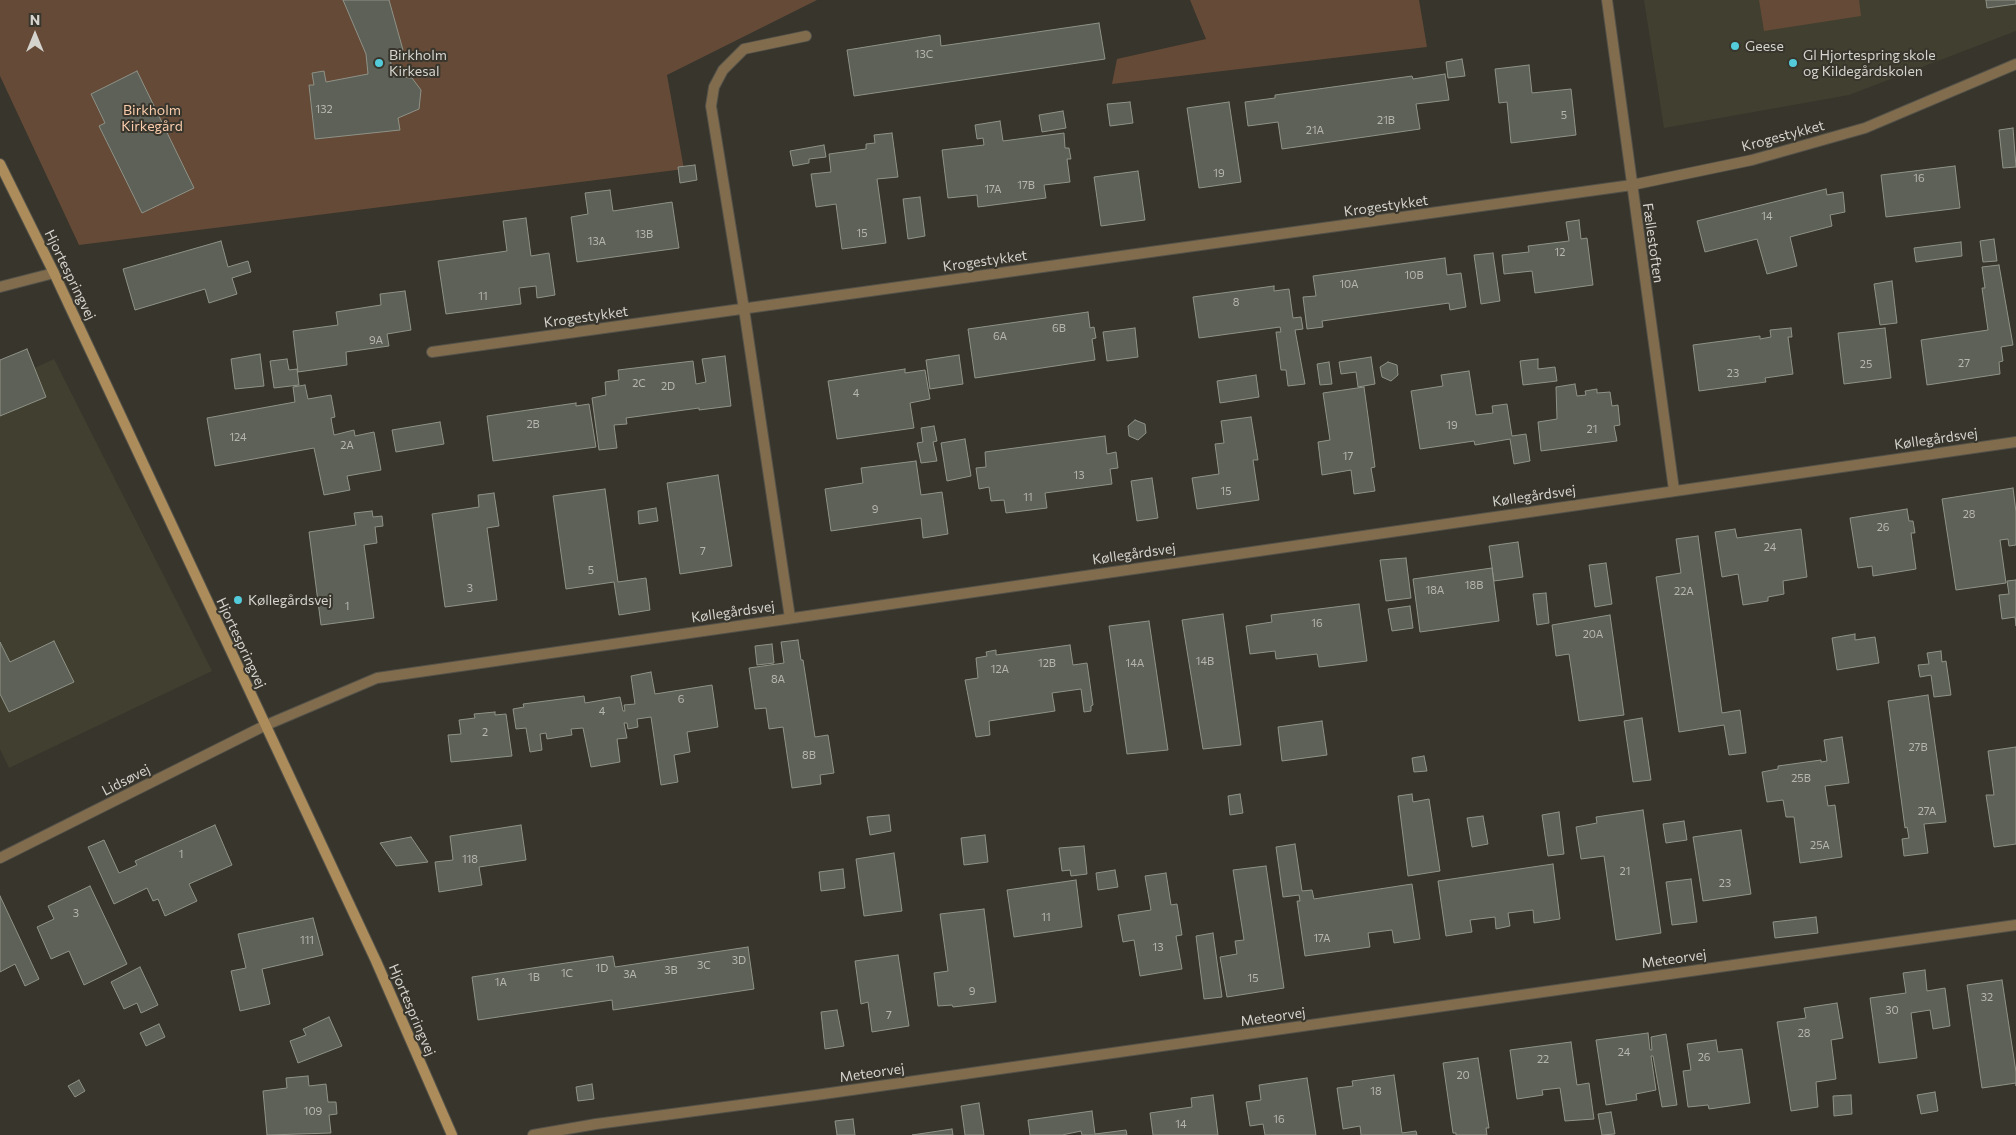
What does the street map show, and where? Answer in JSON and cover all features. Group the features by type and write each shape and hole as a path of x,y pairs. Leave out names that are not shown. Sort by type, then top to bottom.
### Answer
{"street":[{"name":"Fællestoften","path":"1607,0 1674,490"},
{"path":"790,618 744,309 711,106 714,87 723,70 744,49 806,36"},
{"name":"Krogestykket","path":"432,352 1632,185 1752,160 1865,128 2016,64"},
{"name":"Hjortespringvej","path":"0,164 54,273 264,726 376,961 452,1135"},
{"path":"0,287 54,273"},
{"name":"Køllegårdsvej","path":"264,726 377,678 2016,442"},
{"name":"Lidsøvej","path":"0,858 264,726"},
{"name":"Meteorvej","path":"533,1135 606,1123 2016,925"}],"shaded area":[{"name":"Gl Hjortespring skole og Kildegårdskolen","path":"1644,0 2016,0 2016,31 1849,95 1664,128"},
{"path":"54,359 212,671 9,768 0,749 0,384"}],"green space":[{"name":"Birkholm Kirkegård","path":"0,0 817,0 667,75 684,169 79,245 0,76"},
{"path":"1190,0 1419,0 1427,47 1112,84 1117,59 1206,39"},
{"path":"1759,0 1859,0 1861,16 1764,31"}],"building":[{"name":"Birkholm Kirkesal","path":"343,0 389,0 403,50 389,52 393,76 412,78 421,90 419,109 398,118 400,130 315,139 309,85 314,85 312,73 324,71 326,82 368,74 366,54"},
{"path":"1986,0 2016,0 2016,4 1987,8"},
{"path":"1099,23 1105,59 854,96 847,50 940,35 941,46"},
{"path":"1462,59 1465,76 1448,78 1446,62"},
{"path":"1529,65 1532,93 1571,89 1576,135 1511,143 1507,102 1499,103 1495,69"},
{"path":"137,71 194,188 142,213 99,126 105,123 91,94"},
{"path":"1445,74 1449,100 1416,104 1420,129 1282,149 1278,122 1248,126 1245,102 1275,98 1275,95 1412,76 1413,79"},
{"path":"1130,102 1133,123 1110,126 1107,104"},
{"path":"1229,102 1241,182 1199,188 1187,108"},
{"path":"1063,111 1066,128 1042,132 1039,115"},
{"path":"1000,121 1003,141 1064,133 1065,148 1069,148 1071,159 1067,159 1070,182 1044,185 1046,198 978,207 977,195 948,198 942,150 984,145 983,138 977,139 975,125"},
{"path":"2013,128 2016,167 2003,168 1999,130"},
{"path":"892,133 898,177 877,179 886,243 842,249 836,204 816,207 811,174 831,172 829,154 866,149 866,144 875,143 874,135"},
{"path":"824,145 826,157 809,159 809,163 793,166 790,151"},
{"path":"695,165 697,180 680,183 678,167"},
{"path":"1955,166 1960,208 1886,217 1881,175"},
{"path":"1138,171 1145,220 1101,226 1094,177"},
{"path":"1826,189 1827,195 1843,192 1845,212 1830,215 1832,226 1790,237 1797,266 1767,274 1757,239 1705,252 1697,221"},
{"path":"610,190 613,211 672,202 679,248 577,262 571,217 588,214 585,193"},
{"path":"920,197 925,236 908,239 903,199"},
{"path":"526,218 531,256 549,253 555,295 537,298 536,286 519,288 521,304 446,314 438,261 507,251 503,221"},
{"path":"1579,220 1581,239 1587,238 1593,285 1535,293 1532,271 1504,274 1502,255 1529,252 1528,246 1569,241 1566,222"},
{"path":"1994,239 1997,261 1983,262 1980,241"},
{"path":"221,241 228,267 248,261 251,272 232,278 237,294 209,303 205,289 135,310 123,269"},
{"path":"1961,242 1962,256 1916,262 1914,248"},
{"path":"1493,253 1500,301 1481,304 1474,255"},
{"path":"1445,258 1447,275 1461,273 1466,307 1450,310 1449,303 1322,321 1323,327 1307,329 1303,297 1316,296 1313,276"},
{"path":"1999,265 2013,345 2001,347 2003,361 1999,362 2000,374 1927,385 1921,340 1988,330 1982,288 1985,288 1982,267"},
{"path":"1892,281 1897,323 1880,325 1874,284"},
{"path":"1274,286 1274,291 1289,289 1293,318 1301,317 1303,329 1295,330 1305,384 1288,386 1286,370 1281,370 1276,332 1281,332 1280,327 1199,338 1193,297"},
{"path":"405,291 411,330 387,334 389,346 346,352 347,365 298,372 293,331 338,325 336,312 381,305 380,294"},
{"path":"1088,312 1090,328 1094,327 1096,338 1092,339 1095,360 975,378 968,329"},
{"path":"1135,328 1138,357 1107,361 1103,332"},
{"path":"1791,328 1792,337 1788,337 1793,374 1765,378 1766,382 1699,391 1693,345 1760,336 1760,339 1771,337 1770,330"},
{"path":"1885,328 1891,378 1844,384 1838,333"},
{"path":"27,349 46,397 0,416 0,360"},
{"path":"260,354 264,386 235,389 231,359"},
{"path":"959,355 963,384 930,389 926,360"},
{"path":"725,356 731,406 699,410 699,408 626,418 627,424 614,425 617,448 599,450 592,398 606,395 605,382 619,380 618,370 693,361 696,384 706,382 702,359"},
{"path":"1371,357 1375,384 1358,387 1356,372 1341,374 1339,362"},
{"path":"287,359 289,370 297,369 299,385 274,388 270,361"},
{"path":"1538,359 1538,369 1555,367 1557,381 1523,385 1520,361"},
{"path":"1329,362 1332,384 1320,385 1317,364"},
{"path":"1388,362 1397,365 1398,375 1391,381 1382,377 1380,367"},
{"path":"905,369 905,373 925,370 930,399 910,403 914,428 837,439 828,381"},
{"path":"1469,371 1476,415 1493,413 1492,406 1507,404 1512,436 1526,434 1530,461 1514,464 1510,439 1475,445 1474,441 1420,449 1411,391 1443,386 1441,375"},
{"path":"1256,375 1259,397 1220,403 1217,381"},
{"path":"1575,384 1577,396 1586,395 1585,391 1597,389 1597,393 1610,392 1612,406 1618,405 1620,425 1614,426 1617,441 1541,451 1538,422 1557,419 1556,387"},
{"path":"305,385 308,399 331,395 335,417 331,418 334,435 354,430 355,436 374,432 381,470 347,476 350,490 324,495 314,448 215,466 207,418 295,402 293,387"},
{"path":"1364,387 1375,467 1371,468 1375,491 1354,494 1351,470 1322,475 1318,442 1330,440 1323,393"},
{"path":"576,403 576,406 589,404 596,447 493,461 487,416"},
{"path":"1251,417 1258,460 1253,460 1259,500 1197,509 1192,478 1219,474 1215,444 1224,443 1221,421"},
{"path":"1135,420 1145,424 1146,433 1138,440 1129,436 1128,426"},
{"path":"440,422 444,444 396,452 392,430"},
{"path":"934,426 937,441 933,442 937,461 921,463 917,443 923,442 921,428"},
{"path":"1105,436 1107,454 1116,452 1118,468 1110,469 1112,484 1045,493 1047,508 1006,513 1004,500 991,501 989,487 979,489 976,468 986,467 985,452"},
{"path":"965,439 971,476 947,481 941,443"},
{"path":"916,461 921,495 942,492 948,534 923,538 921,518 831,531 825,489 863,483 861,468"},
{"path":"718,475 732,566 680,574 667,483"},
{"path":"1152,478 1158,518 1137,521 1131,481"},
{"path":"2013,488 2016,512 2016,545 2009,546 2008,539 2000,540 2006,583 1956,590 1942,499"},
{"path":"605,489 618,582 646,578 650,610 619,615 614,582 566,589 553,496"},
{"path":"494,493 499,526 487,528 497,600 445,607 432,514 479,507 478,495"},
{"path":"656,508 658,521 639,524 638,511"},
{"path":"1907,509 1909,521 1913,521 1915,533 1911,533 1916,569 1873,576 1872,566 1858,568 1850,518"},
{"path":"372,511 373,517 382,516 383,526 375,527 377,543 364,545 374,618 321,625 309,532 356,525 354,513"},
{"path":"1735,529 1737,538 1801,529 1807,577 1783,581 1784,594 1768,597 1768,601 1743,605 1738,574 1722,577 1715,532"},
{"path":"1698,536 1722,713 1740,710 1746,753 1729,755 1724,725 1679,732 1656,577 1681,573 1676,539"},
{"path":"1518,542 1523,577 1494,581 1489,546"},
{"path":"1406,558 1411,598 1386,601 1380,560"},
{"path":"1606,563 1612,604 1595,607 1589,565"},
{"path":"1492,568 1499,621 1420,632 1413,579"},
{"path":"2016,580 2016,626 2015,617 2002,619 1999,595 2009,594 2007,581"},
{"path":"1546,593 1549,623 1537,625 1533,594"},
{"path":"1359,604 1367,661 1319,667 1317,654 1276,659 1275,651 1250,654 1246,626 1272,622 1271,615"},
{"path":"1410,606 1413,628 1392,631 1388,609"},
{"path":"1223,614 1241,745 1203,749 1182,620"},
{"path":"1610,615 1624,715 1579,721 1569,654 1556,656 1552,625"},
{"path":"1149,621 1168,750 1127,754 1109,626"},
{"path":"1855,634 1855,640 1875,637 1879,663 1837,670 1832,638"},
{"path":"798,640 815,737 828,735 834,773 820,775 821,784 792,788 783,727 769,729 766,708 755,709 749,668 784,663 781,642"},
{"path":"54,641 74,682 9,712 0,694 0,642 10,662"},
{"path":"772,644 774,663 757,665 755,646"},
{"path":"1070,645 1073,665 1087,663 1093,705 1091,706 1091,711 1084,712 1081,689 1052,693 1055,711 989,721 990,735 976,737 965,680 978,678 976,658 987,656 986,652 996,650 996,655"},
{"path":"1941,651 1942,662 1946,661 1951,695 1934,697 1931,675 1920,677 1918,665 1929,664 1927,653"},
{"path":"651,672 655,694 712,685 718,727 687,732 690,752 674,755 678,782 661,785 651,717 637,719 638,727 628,729 627,723 624,723 627,738 617,739 620,762 591,767 583,728 571,729 572,735 547,739 546,733 540,734 542,750 530,752 526,728 516,729 513,709 524,707 523,704 584,696 585,703 620,697 623,711 625,711 624,705 635,704 631,676"},
{"path":"1928,695 1946,822 1924,824 1928,853 1904,856 1902,839 1909,838 1907,827 1905,828 1888,701"},
{"path":"495,712 495,715 506,714 512,756 451,762 448,735 461,734 459,720 475,718 474,714"},
{"path":"1642,718 1651,780 1633,782 1624,721"},
{"path":"1322,721 1327,755 1282,761 1278,727"},
{"path":"1842,737 1849,783 1825,786 1828,806 1835,805 1842,857 1800,863 1794,817 1786,817 1783,800 1767,802 1762,772 1778,769 1778,766 1821,760 1821,762 1827,761 1824,740"},
{"path":"2016,747 2016,844 1994,847 1986,795 1994,795 1988,751"},
{"path":"1424,756 1427,771 1414,772 1412,758"},
{"path":"1240,794 1243,813 1230,815 1228,796"},
{"path":"1412,794 1413,802 1429,799 1440,871 1408,876 1398,796"},
{"path":"1643,810 1661,933 1616,940 1604,856 1581,859 1576,827 1597,823 1596,817"},
{"path":"1559,812 1564,854 1548,856 1542,815"},
{"path":"889,815 891,831 870,835 867,817"},
{"path":"1483,816 1488,844 1472,847 1467,818"},
{"path":"1684,821 1687,840 1666,843 1663,824"},
{"path":"215,825 232,865 189,884 197,901 165,916 158,899 153,901 147,888 114,904 88,847 104,840 119,873 137,865 135,861"},
{"path":"521,825 526,860 479,867 482,885 439,892 435,862 453,860 450,836"},
{"path":"1741,830 1751,894 1703,901 1693,837"},
{"path":"985,835 988,862 964,865 961,838"},
{"path":"411,837 428,862 396,866 380,843"},
{"path":"1295,844 1302,891 1312,890 1314,899 1412,884 1420,939 1394,943 1392,930 1368,933 1370,947 1305,956 1297,901 1300,901 1299,895 1283,897 1276,847"},
{"path":"1084,846 1087,874 1071,876 1070,870 1062,871 1059,848"},
{"path":"894,853 902,911 864,916 856,859"},
{"path":"1553,864 1560,919 1534,923 1533,910 1508,913 1510,926 1496,929 1495,917 1470,920 1472,932 1446,936 1438,881"},
{"path":"1266,866 1284,988 1227,997 1220,957 1237,954 1235,941 1244,940 1233,870"},
{"path":"843,869 845,888 821,891 819,872"},
{"path":"1115,870 1118,887 1098,890 1096,873"},
{"path":"1166,873 1171,905 1177,904 1182,935 1176,936 1182,969 1140,976 1134,940 1123,942 1118,915 1151,910 1145,876"},
{"path":"1691,879 1697,922 1672,925 1666,882"},
{"path":"1076,880 1082,927 1014,937 1007,890"},
{"path":"90,886 127,964 84,985 69,951 51,959 37,927 54,919 48,906"},
{"path":"0,896 39,979 25,986 15,964 0,972"},
{"path":"984,909 996,1002 953,1007 952,1005 938,1006 934,973 948,971 940,914"},
{"path":"1816,917 1818,933 1775,938 1773,922"},
{"path":"313,918 323,955 262,969 270,1004 240,1011 231,971 246,968 238,934"},
{"path":"1213,933 1222,997 1204,999 1196,936"},
{"path":"748,947 754,989 613,1010 612,1000 478,1020 472,977 613,956 615,967"},
{"path":"898,955 909,1026 872,1032 868,1002 861,1004 855,961"},
{"path":"140,967 158,1005 141,1013 137,1003 124,1009 111,982"},
{"path":"1925,970 1927,991 1945,988 1950,1026 1933,1029 1930,1010 1911,1013 1917,1058 1879,1063 1870,998 1906,993 1903,973"},
{"path":"2002,980 2016,1083 1982,1088 1967,985"},
{"path":"1837,1003 1843,1038 1831,1040 1836,1079 1816,1082 1818,1107 1791,1111 1777,1022 1806,1018 1804,1008"},
{"path":"837,1010 844,1046 825,1049 821,1012"},
{"path":"329,1017 342,1046 298,1063 290,1041 306,1035 303,1029"},
{"path":"159,1024 165,1037 146,1046 140,1033"},
{"path":"1648,1033 1650,1050 1652,1050 1651,1037 1666,1034 1677,1105 1662,1107 1653,1056 1651,1056 1656,1090 1636,1094 1637,1100 1606,1105 1596,1040"},
{"path":"1716,1040 1718,1052 1742,1049 1750,1103 1709,1109 1708,1105 1688,1107 1683,1071 1691,1070 1687,1044"},
{"path":"1571,1042 1577,1085 1589,1083 1594,1119 1565,1121 1560,1088 1542,1090 1543,1095 1517,1099 1510,1050"},
{"path":"1478,1058 1489,1128 1486,1128 1487,1135 1456,1135 1456,1133 1453,1133 1443,1063"},
{"path":"1394,1075 1402,1133 1416,1131 1417,1135 1361,1135 1360,1126 1343,1129 1337,1088 1353,1086 1352,1081"},
{"path":"308,1076 309,1086 326,1084 328,1102 336,1102 337,1114 329,1115 331,1133 267,1135 263,1091 287,1088 286,1078"},
{"path":"1307,1078 1316,1135 1265,1135 1263,1124 1250,1126 1246,1102 1261,1100 1259,1085"},
{"path":"79,1080 85,1091 75,1097 68,1086"},
{"path":"592,1084 594,1099 578,1101 576,1087"},
{"path":"1935,1092 1938,1111 1921,1114 1917,1095"},
{"path":"1213,1095 1218,1135 1153,1135 1150,1113 1192,1107 1191,1098"},
{"path":"1851,1095 1852,1114 1834,1116 1833,1096"},
{"path":"979,1103 984,1135 965,1135 961,1106"},
{"path":"1092,1111 1095,1134 1126,1130 1127,1135 1082,1135 1081,1131 1062,1135 1030,1135 1028,1120"},
{"path":"1611,1112 1615,1134 1602,1135 1598,1114"},
{"path":"853,1119 855,1135 837,1135 835,1121"},
{"path":"952,1129 953,1135 912,1135"}],"place":[{"name":"Geese","path":"1735,46"},
{"name":"Birkholm Kirkesal","path":"379,63"},
{"name":"Gl Hjortespring skole og Kildegårdskolen","path":"1793,63"},
{"name":"Køllegårdsvej","path":"238,600"}]}
